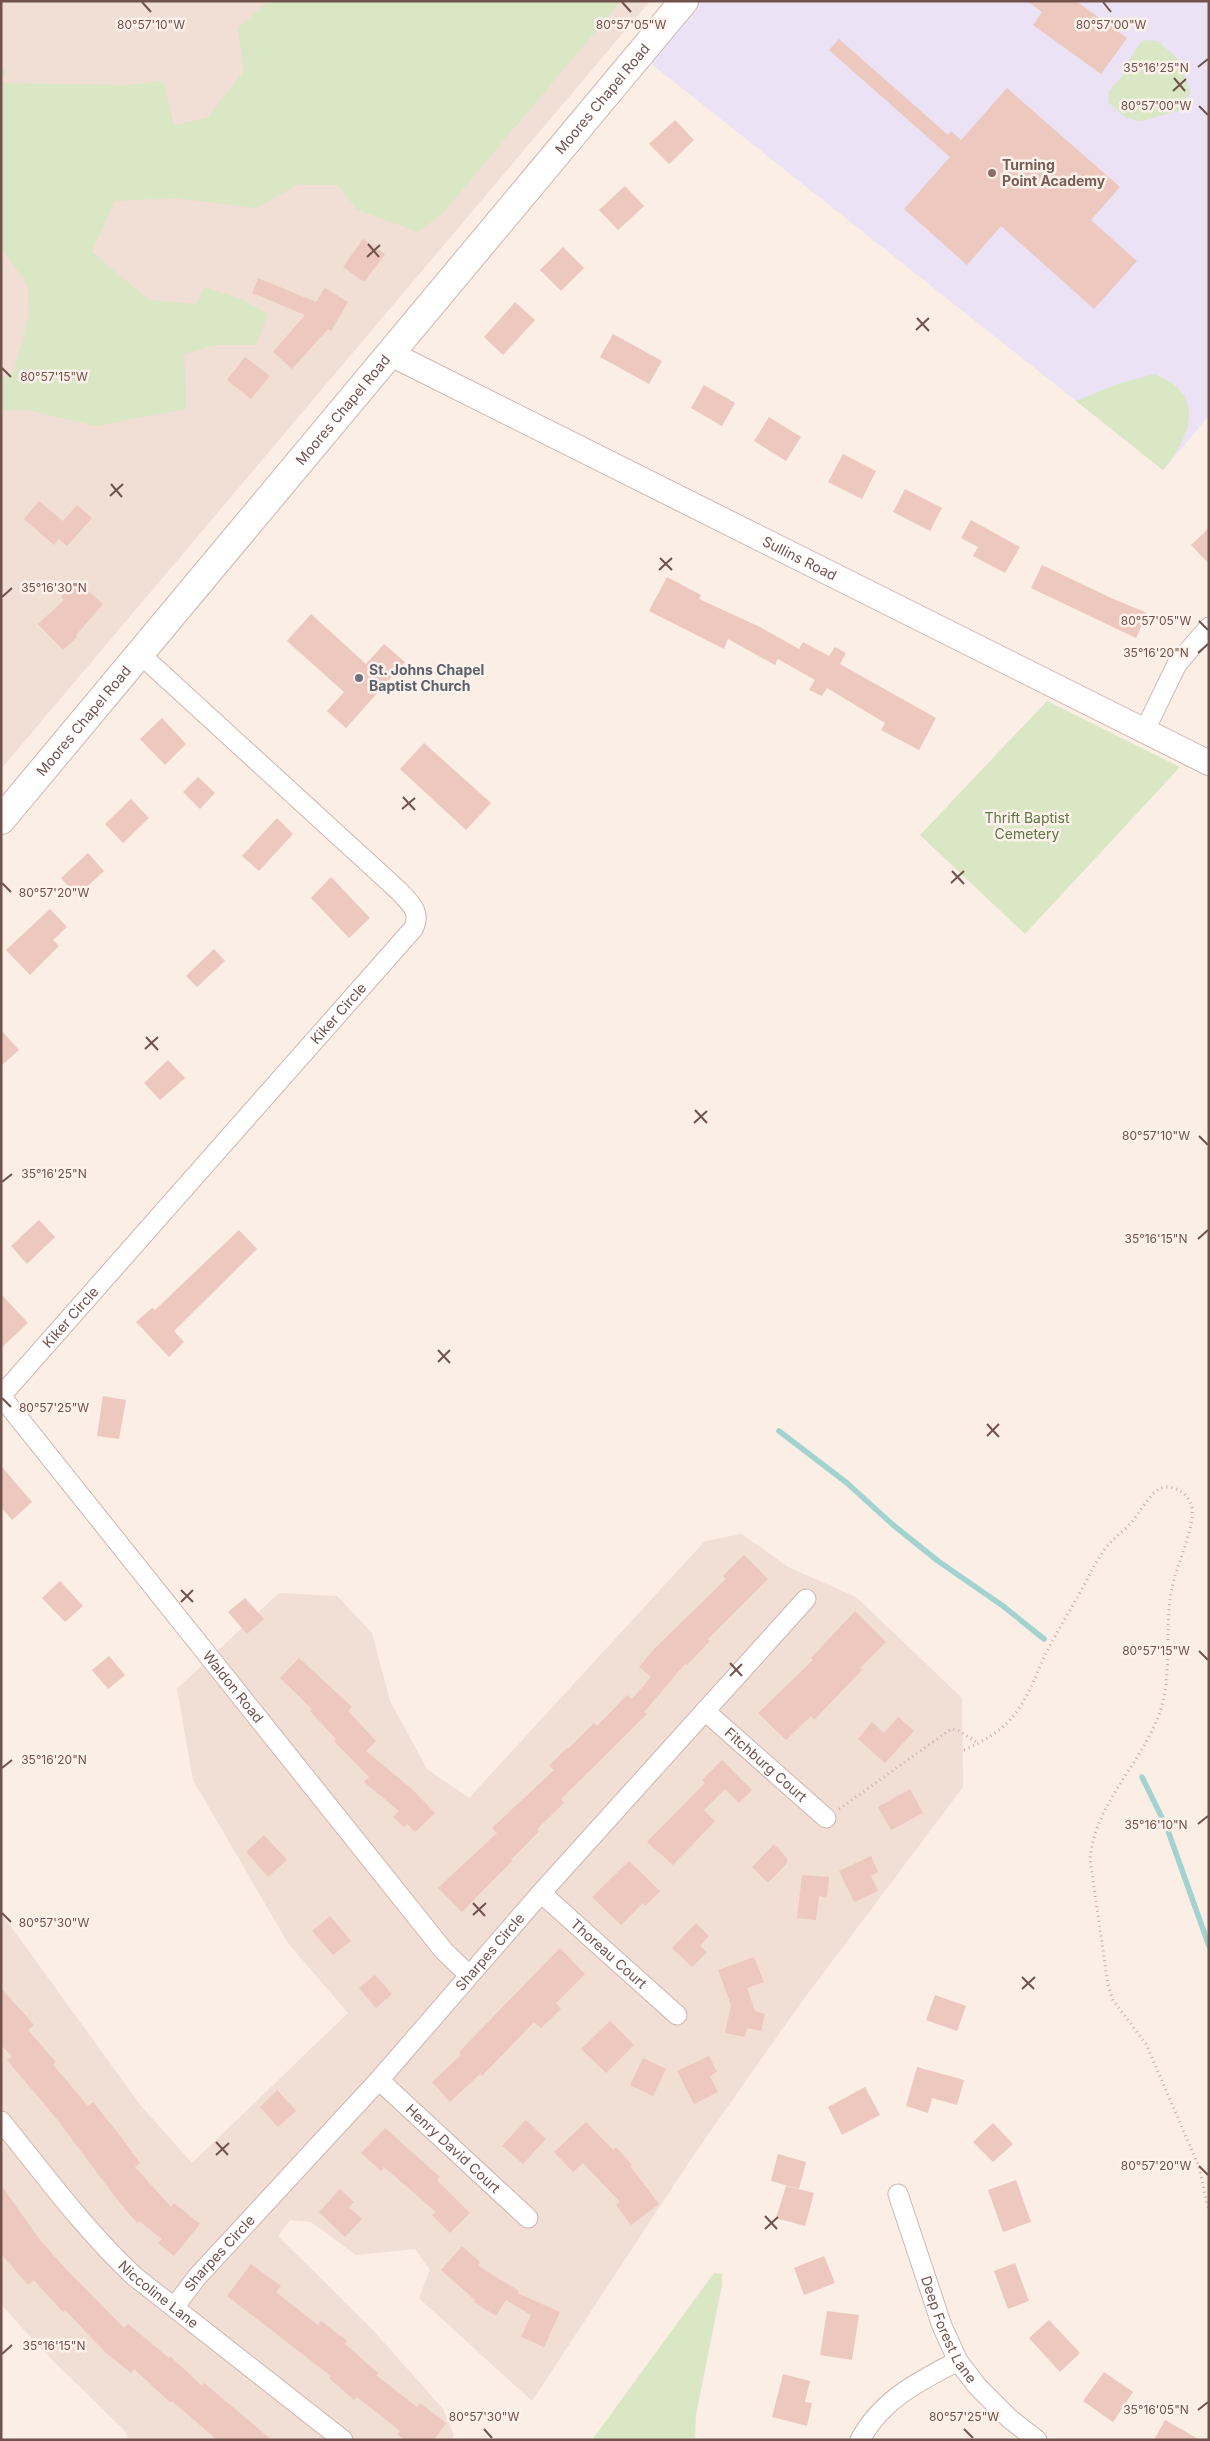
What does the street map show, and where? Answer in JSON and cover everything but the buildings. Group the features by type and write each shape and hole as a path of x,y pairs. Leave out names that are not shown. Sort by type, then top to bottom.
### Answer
{"main road":[{"name":"Moores Chapel Road","path":"1,820 684,1"}],"street":[{"name":"Sullins Road","path":"389,353 1209,763"},
{"path":"1145,730 1177,664 1209,628"},
{"name":"Kiker Circle","path":"1,1396 413,929 417,918 416,909 399,890 140,654"},
{"name":"Waldon Road","path":"1,1396 444,1951 469,1975"},
{"name":"Sharpes Circle","path":"175,2306 204,2270 379,2080 541,1893 806,1599"},
{"name":"Fitchburg Court","path":"705,1711 826,1818"},
{"name":"Thoreau Court","path":"541,1893 677,2015"},
{"name":"Henry David Court","path":"379,2080 528,2218"},
{"name":"Niccoline Lane","path":"1,2121 74,2213 108,2251 134,2276 175,2306 343,2440"},
{"name":"Deep Forest Lane","path":"898,2194 942,2326 958,2361 977,2386 1037,2440"},
{"path":"860,2440 878,2412 898,2395 920,2380 958,2361"}],"path":[{"path":"964,1750 978,1744 1012,1718 1024,1700 1062,1623 1108,1542 1136,1519 1151,1495 1160,1488 1173,1487 1182,1491 1192,1506 1192,1522 1172,1590 1166,1692 1156,1722 1103,1812 1092,1839 1090,1859 1108,1985 1113,2000 1146,2044 1198,2167 1209,2212"},
{"path":"847,1804 950,1729 958,1730 978,1744"}],"shaded area":[{"path":"1,1 650,1 1,769"},
{"path":"700,1 1209,1 1209,416 1163,470 649,62"},
{"path":"742,1534 788,1567 856,1597 962,1698 963,1787 800,2004 695,2153 532,2401 419,2298 430,2270 415,2249 356,2255 311,2222 290,2220 278,2236 372,2329 443,2409 454,2435 452,2440 129,2440 125,2431 42,2350 1,2304 1,1913 141,2106 192,2163 348,2013 288,1943 193,1780 177,1689 279,1593 337,1596 372,1633 390,1701 427,1769 469,1798 705,1541"}],"green space":[{"path":"268,1 621,1 442,214 418,232 357,210 338,185 297,185 256,208 176,198 114,201 92,252 149,300 196,304 205,287 244,300 268,314 256,345 216,345 184,354 186,409 96,426 27,410 1,410 1,379 14,371 29,315 28,285 1,247 1,69 6,71 2,83 128,85 163,81 174,125 207,118 244,71 238,28"},
{"path":"1144,40 1158,41 1181,62 1191,92 1178,111 1142,121 1126,118 1108,102 1109,91 1123,75 1125,67 1140,43"},
{"path":"1155,374 1171,382 1179,389 1186,399 1189,409 1189,420 1182,441 1163,470 1076,401 1117,384"},
{"name":"Thrift Baptist Cemetery","path":"1047,701 1180,767 1025,934 920,835"},
{"path":"714,2273 722,2274 722,2285 696,2415 695,2440 592,2440"}],"waterway":[{"path":"779,1431 847,1483 892,1524 938,1561 1003,1606 1044,1639"},
{"path":"1142,1777 1167,1828 1209,1946"}],"place":[{"name":"Turning Point Academy","path":"992,173"},
{"name":"St. Johns Chapel Baptist Church","path":"359,678"}]}
